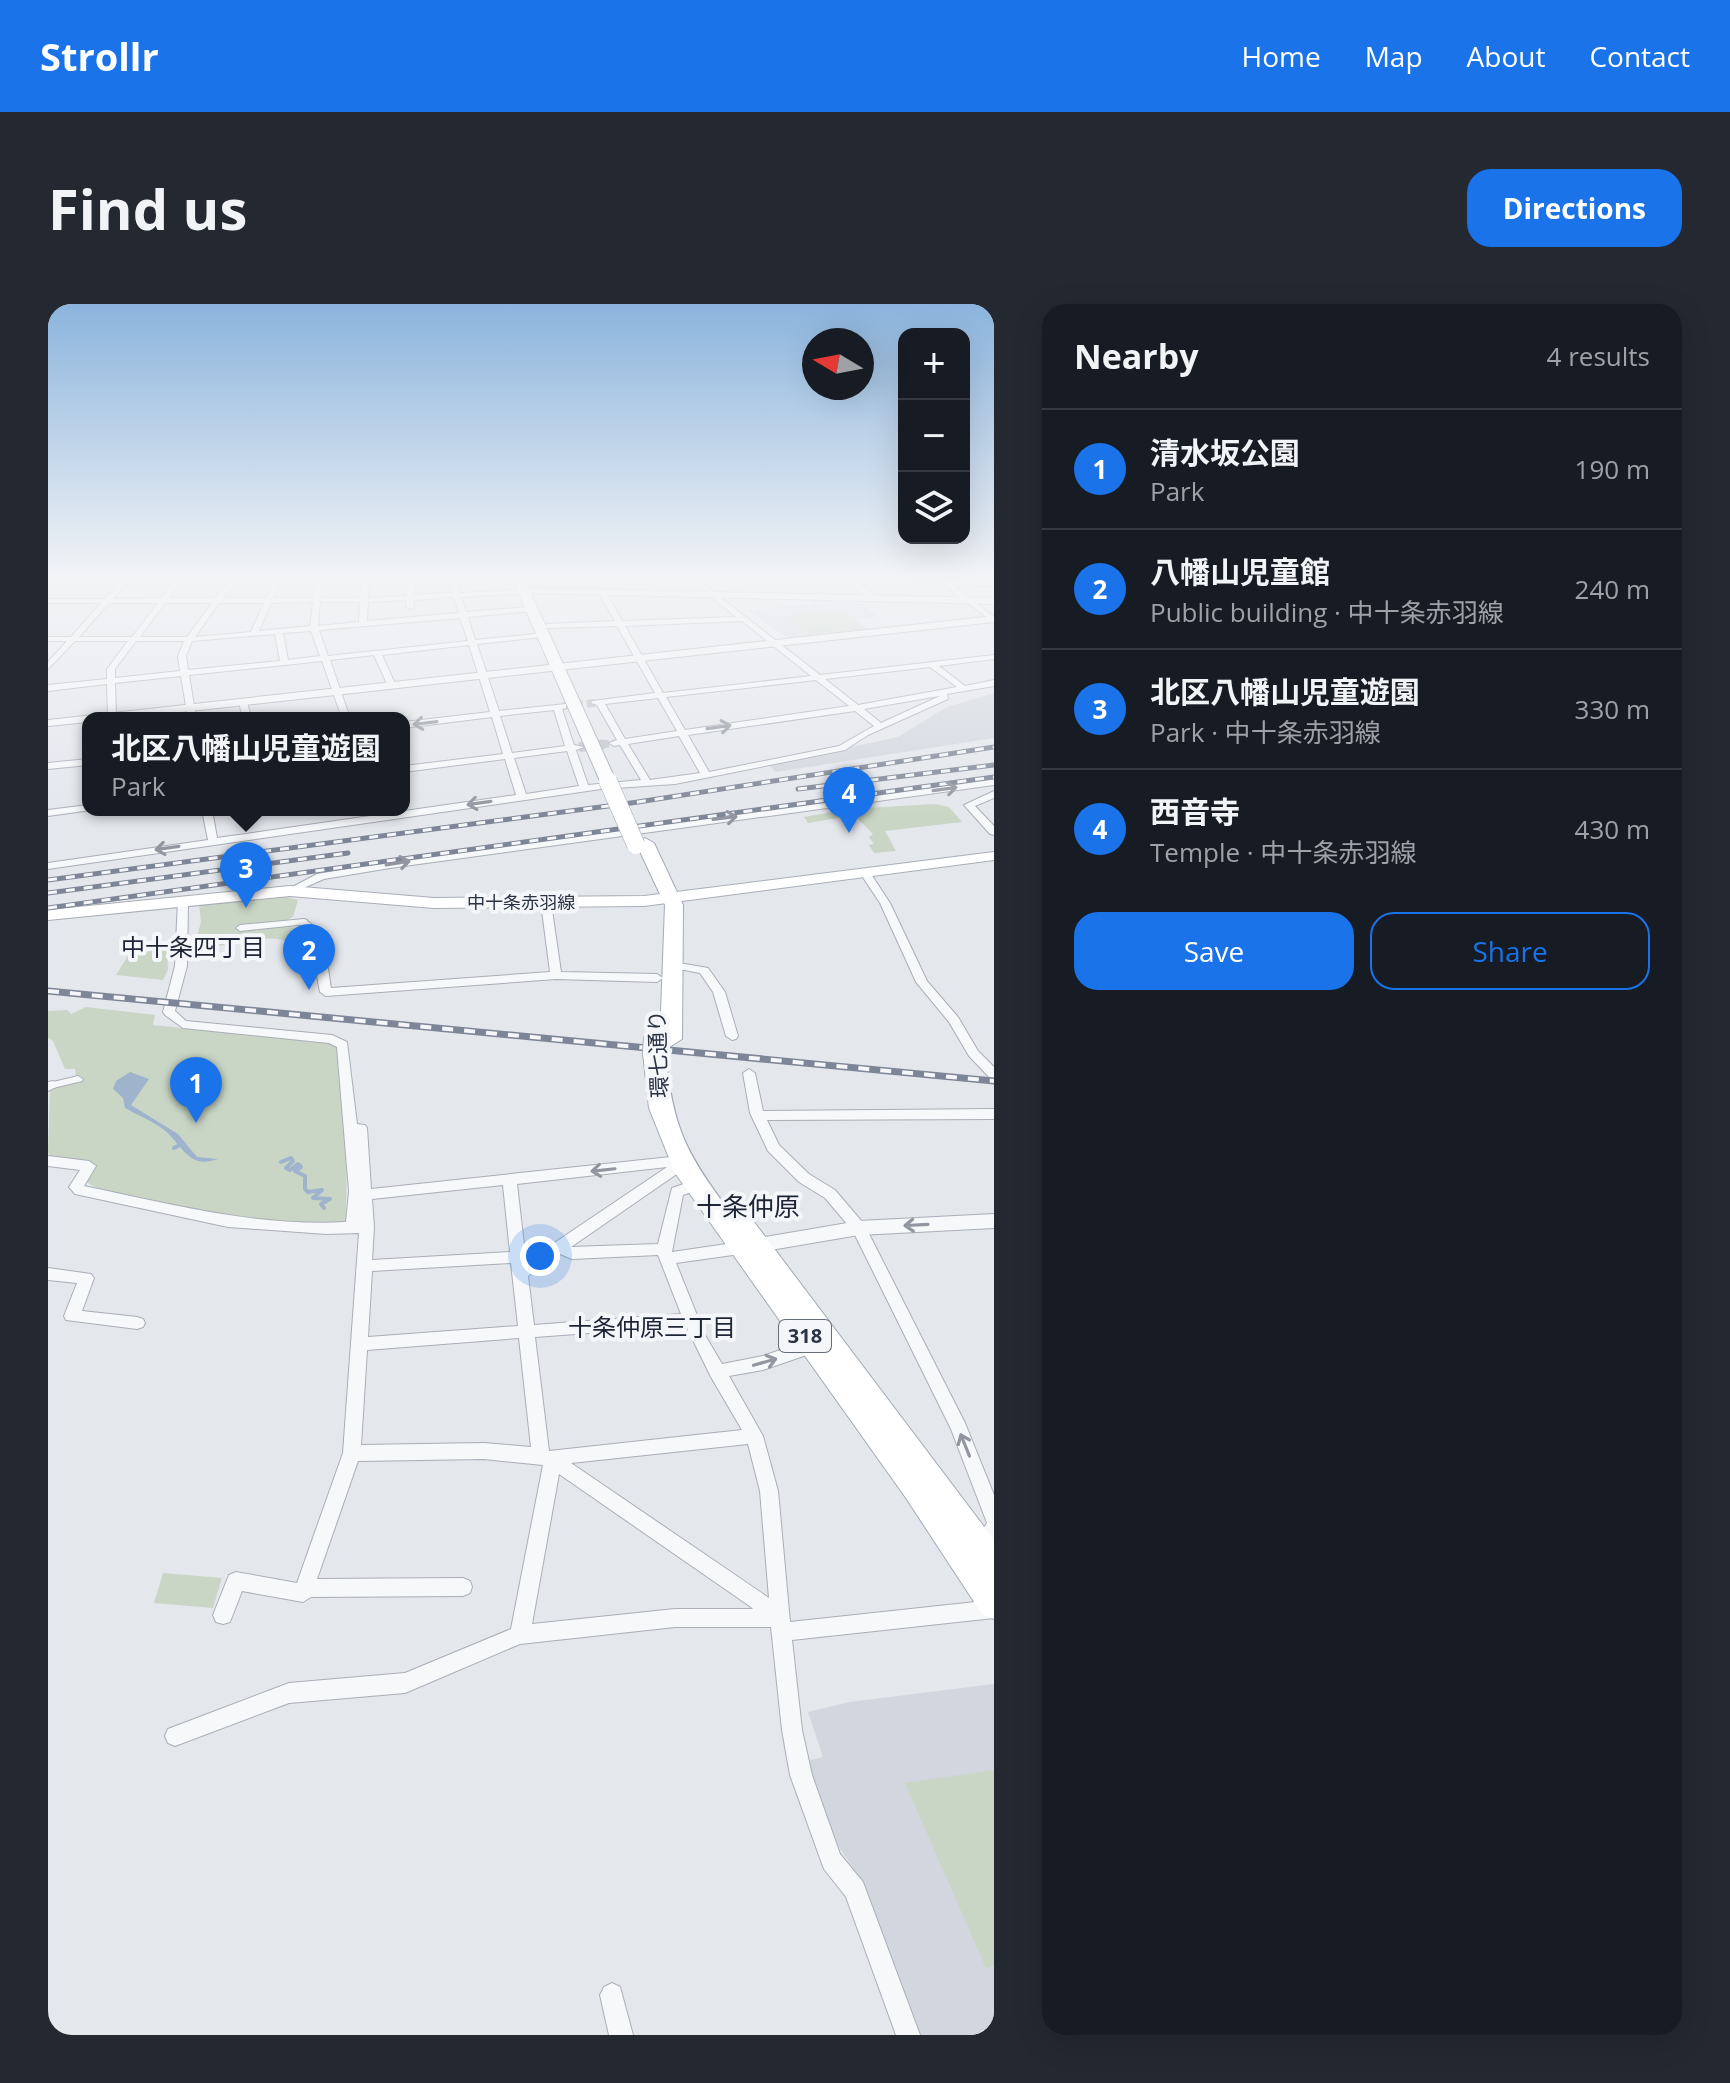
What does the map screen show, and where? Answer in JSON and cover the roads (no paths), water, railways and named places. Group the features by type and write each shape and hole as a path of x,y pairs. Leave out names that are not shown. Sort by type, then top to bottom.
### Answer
{"main road":[{"name":"環七通り","path":"558,657 666,898 660,1108 686,1170 990,1546"},
{"name":"中十条赤羽線","path":"48,915 290,891 418,903 546,903 666,898 994,856"},
{"name":"環七通り","path":"662,1046 684,1132 750,1246 812,1346 917,1488 994,1606"}],"street":[{"path":"112,712 111,669 119,657"},
{"path":"182,657 191,712"},
{"path":"283,657 284,663"},
{"path":"48,688 337,657"},
{"path":"379,657 392,686"},
{"path":"476,657 522,798"},
{"path":"196,712 243,702 649,657"},
{"path":"793,657 881,727"},
{"path":"646,781 618,742 597,702 994,657"},
{"path":"324,658 344,712"},
{"path":"638,658 706,775"},
{"path":"932,664 964,689"},
{"path":"618,742 856,708 994,683"},
{"path":"410,810 646,781 666,782 842,748 945,697 941,693"},
{"path":"243,702 246,712"},
{"path":"410,724 560,706 575,748 584,788"},
{"path":"48,723 82,720"},
{"path":"410,768 575,748"},
{"path":"48,766 82,763"},
{"path":"290,891 310,879 364,868 994,783"},
{"path":"994,794 969,805 994,832"},
{"path":"48,813 82,809"},
{"path":"208,816 213,842"},
{"path":"48,866 366,816"},
{"path":"865,873 885,903 922,982 954,1020 973,1053 994,1074"},
{"path":"183,900 181,966 169,1012 174,1020 183,1024 332,1039 343,1045 363,1266 352,1453 303,1593 236,1581 223,1615"},
{"path":"546,903 556,975"},
{"path":"237,926 305,923 318,949 326,992 556,975 704,970 719,992 732,1036"},
{"path":"749,1073 763,1132 781,1159 830,1194 859,1228 959,1428 994,1518"},
{"path":"51,1086 78,1079"},
{"path":"758,1116 994,1114"},
{"path":"360,1128 366,1195 360,1227"},
{"path":"48,1161 89,1166 78,1181 76,1187 80,1190 208,1219 326,1229 360,1227"},
{"path":"366,1195 509,1180 686,1170"},
{"path":"520,1274 686,1170"},
{"path":"686,1170 677,1192 666,1253 717,1372 754,1436 767,1478 792,1730 804,1786 832,1861 855,1890 908,2035"},
{"path":"509,1180 527,1332 547,1458 520,1635"},
{"path":"559,1248 572,1253 666,1253 750,1246 859,1228 994,1221"},
{"path":"363,1266 518,1257"},
{"path":"48,1274 86,1278 72,1316 137,1323"},
{"path":"358,1344 693,1319"},
{"path":"717,1372 763,1363 812,1346"},
{"path":"352,1453 547,1458 754,1436"},
{"path":"547,1458 780,1625"},
{"path":"305,1588 463,1587"},
{"path":"175,1736 289,1693 405,1683 520,1635 675,1618 780,1625 994,1606"},
{"path":"612,1995 621,2035"}],"water":[{"path":"130,1072 149,1079 131,1105 178,1134 197,1157 218,1159 207,1162 191,1158 160,1127 125,1108 123,1098 113,1089 116,1081"}],"waterway":[{"path":"174,1148 178,1146"},
{"path":"281,1162 291,1158 293,1161 286,1168 290,1170 298,1164 301,1167 295,1171 305,1176 305,1189 308,1192 322,1190 313,1198 330,1199 321,1204 324,1208"}],"tunnel":[{"path":"563,706 595,703"},
{"path":"595,745 614,743"},
{"path":"595,745 607,744"},
{"path":"579,747 595,745"},
{"path":"589,746 595,745"}],"railway":[{"path":"48,880 638,802 994,747"},
{"path":"798,789 994,765"},
{"path":"48,908 994,777"},
{"path":"48,893 348,853"},
{"path":"48,991 994,1081"}],"place":[{"name":"西音寺","path":"849,833"},
{"name":"北区八幡山児童遊園","path":"246,908"},
{"name":"八幡山児童館","path":"309,990"},
{"name":"清水坂公園","path":"196,1123"}],"district":[{"name":"中十条四丁目","path":"193,948"},
{"name":"十条仲原","path":"748,1207"},
{"name":"十条仲原三丁目","path":"652,1328"}]}
